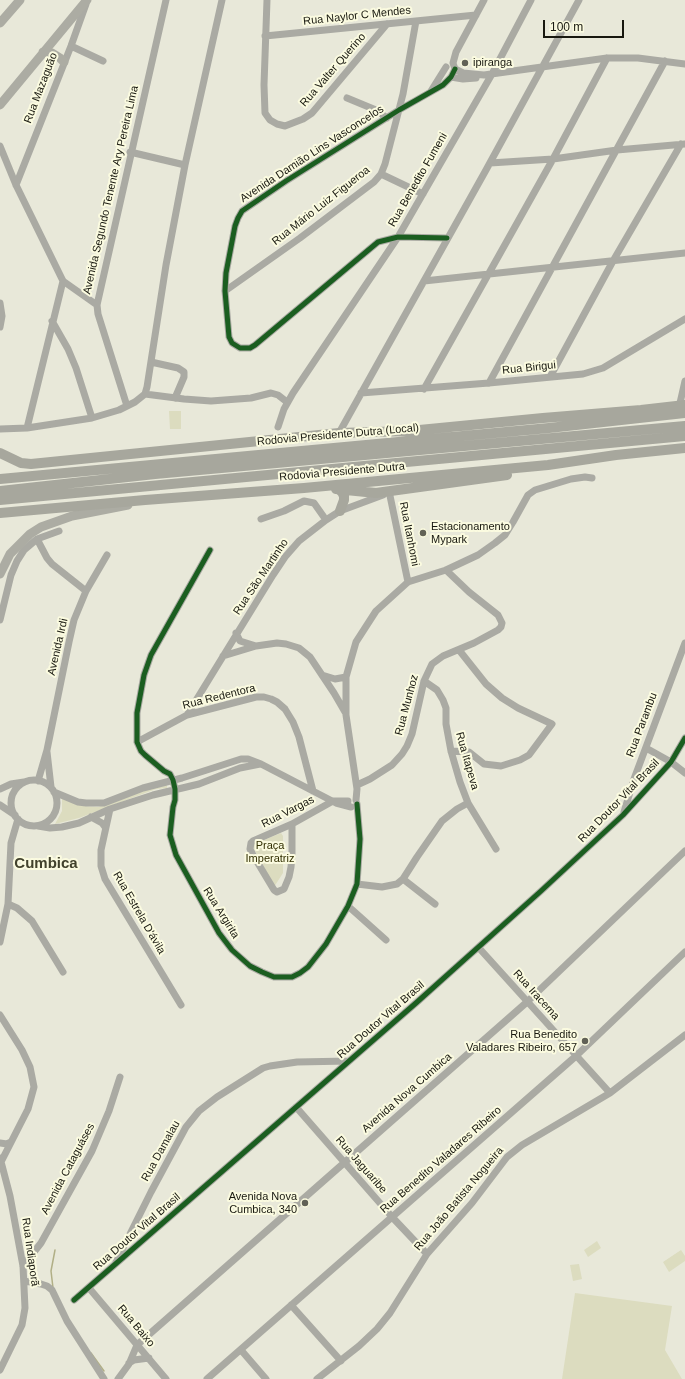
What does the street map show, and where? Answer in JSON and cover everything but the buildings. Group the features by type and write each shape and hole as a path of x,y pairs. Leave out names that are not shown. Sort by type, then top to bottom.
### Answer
{"highway":[{"path":"0,453 21,463 31,464 339,433 409,431 641,410 683,404"},
{"name":"Rodovia Presidente Dutra (Local)","path":"0,479 549,428 683,413"},
{"name":"Rodovia Presidente Dutra","path":"0,491 155,474 685,426"},
{"name":"Rodovia Presidente Dutra","path":"0,500 685,436"},
{"path":"239,444 307,442 346,446"},
{"name":"Rodovia Presidente Dutra","path":"0,513 304,488 548,465 616,455 685,448"},
{"path":"304,488 390,492 607,461 616,455"},
{"path":"338,489 344,496 340,511"}],"main road":[{"path":"0,23 20,0"},
{"path":"0,105 86,1"},
{"path":"43,52 56,55 64,62"},
{"path":"0,574 10,554 30,534 41,527 54,521 72,516 122,507 145,500"}],"street":[{"name":"Avenida Segundo Tenente Ary Pereira Lima","path":"127,406 98,314 97,305 130,152 166,0"},
{"path":"0,428 27,428 92,418 127,406 145,394 166,266 185,165 222,0"},
{"name":"Rua Valter Querino","path":"267,0 264,84 265,113 270,120 285,126 303,119 312,113 387,24"},
{"path":"484,0 456,52 453,63 455,69 463,73 484,75 607,58 638,58 685,64"},
{"name":"Rua Benedito Fumeni","path":"278,427 287,402 398,237 492,74 531,0"},
{"path":"339,433 579,0"},
{"name":"Rua Mazaguão","path":"16,185 71,46 86,1"},
{"name":"Rua Naylor C Mendes","path":"265,36 476,15"},
{"name":"Rua Mário Luiz Figueroa","path":"225,291 300,238 368,187 381,174 385,164 407,78 416,21"},
{"path":"71,46 103,61"},
{"path":"430,93 450,58 456,52"},
{"path":"424,389 490,273 607,58"},
{"path":"489,383 665,62"},
{"path":"446,67 451,76 462,79 484,75"},
{"name":"Avenida Damião Lins Vasconcelos","path":"447,238 398,237 378,242 264,338 250,348 240,348 235,346 229,337 225,291 226,273 230,244 236,222 242,211 399,110 443,85 455,69"},
{"path":"347,98 376,110 387,118"},
{"path":"490,163 553,159 617,150 683,144"},
{"path":"550,377 613,261 683,144"},
{"path":"0,146 16,185 63,281 97,305"},
{"path":"130,152 185,165"},
{"path":"381,174 422,194"},
{"path":"424,281 685,253"},
{"path":"27,428 63,281"},
{"path":"0,303 0,327"},
{"name":"Rua Birigui","path":"361,393 424,389 583,374 603,368 685,319"},
{"path":"52,321 68,349 76,368 92,418"},
{"path":"151,362 178,368 184,372 184,377 175,398"},
{"path":"683,404 685,381"},
{"path":"145,394 211,401 235,400 272,394 278,395 287,402"},
{"path":"0,789 11,784 38,781 43,782 52,789 78,802 104,803 143,788 235,760 248,759 261,764 333,801 353,803 357,787 346,715 346,677 356,642 368,621 383,603 408,582 446,570 478,555 496,544 513,522 528,495 535,490 571,479 585,477 592,478"},
{"name":"Rua São Martinho","path":"186,715 236,633 285,558 299,541 340,511 390,492"},
{"name":"Rua Itanhomi","path":"390,492 408,582"},
{"path":"261,519 284,511 304,501 314,503 326,520"},
{"path":"0,620 11,575 24,550 37,539 59,531"},
{"path":"37,539 47,558 52,564 86,591"},
{"path":"170,781 170,774 164,771 141,751 137,742 137,713 147,664 157,641 210,550"},
{"name":"Avenida Irdi","path":"38,781 74,620 86,591 107,554"},
{"name":"Rua Munhoz","path":"357,787 392,765 407,746 412,734 424,681 432,664 437,659 459,650 501,627 502,623 498,615 469,592 446,570"},
{"path":"236,633 240,641 256,646"},
{"path":"223,656 256,646 277,643 299,648 310,657 334,692 346,715"},
{"name":"Rua Parambu","path":"623,815 685,643"},
{"path":"451,751 469,752 484,764 501,766 520,760 529,755 552,724 518,708 502,698 486,684 459,650"},
{"path":"322,675 335,679 346,677"},
{"name":"Rua Itapeva","path":"424,681 437,690 444,703 451,751 460,782 468,803 496,849"},
{"path":"334,692 345,693"},
{"name":"Rua Redentora","path":"137,742 186,715 256,697 264,697 277,702 293,722 299,737 313,791"},
{"name":"Rua Doutor Vital Brasil","path":"74,1300 479,948 623,815 671,762 685,738"},
{"path":"646,748 671,762 685,773"},
{"name":"Avenida Irdi","path":"46,750 50,766 52,789"},
{"path":"0,805 29,825 50,828 62,827 79,823 110,809 152,795 198,784 240,768 261,764"},
{"path":"302,785 309,775"},
{"path":"0,942 8,904 10,853 16,817 12,807 12,800 18,787 28,781"},
{"name":"Rua Argirita","path":"170,781 175,800 170,835 176,855 219,933 232,950 250,966 274,976 292,977 300,973 312,962 326,944 348,906 357,884 360,839 360,821 353,803"},
{"path":"38,826 48,822 57,810 57,801 52,789"},
{"name":"Rua Vargas","path":"292,824 292,854 289,877 282,891 277,892 253,855 250,846 253,841 292,824 333,801"},
{"path":"357,884 369,886 390,886 397,884 403,879 442,821 457,809 468,803"},
{"name":"Rua Estrela D'ávila","path":"110,809 101,850 101,866 105,879 181,1004"},
{"path":"91,818 102,823 106,827"},
{"path":"13,833 29,825"},
{"name":"Avenida Nova Cumbica","path":"137,1345 527,1002 685,851"},
{"path":"403,879 435,904"},
{"path":"8,904 17,908 32,921 63,972"},
{"path":"348,906 386,940"},
{"name":"Rua Iracema","path":"479,948 610,1093"},
{"name":"Rua Benedito Valadares Ribeiro","path":"207,1379 576,1056 685,952"},
{"path":"0,1015 22,1050 30,1067 34,1087 28,1109 0,1161"},
{"name":"Rua João Batista Nogueira","path":"317,1379 359,1346 390,1313 427,1254 472,1203 501,1164 514,1150 610,1093 685,1035"},
{"name":"Rua Damalau","path":"115,1264 186,1127 200,1111 217,1097 263,1068 298,1062 349,1062"},
{"name":"Avenida Cataguáses","path":"24,1266 42,1243 92,1151 105,1122 120,1076"},
{"name":"Rua Jaguaribe","path":"296,1107 392,1218 427,1254"},
{"path":"0,1144 11,1142"},
{"name":"Rua Indiaporã","path":"0,1161 10,1196 24,1266 25,1281 25,1308 22,1325 0,1370"},
{"path":"25,1281 41,1284 52,1290 67,1321 104,1379"},
{"name":"Rua Baixo","path":"89,1288 166,1379"},
{"path":"291,1305 341,1361"},
{"path":"121,1378 137,1345"},
{"path":"241,1350 266,1379"},
{"path":"129,1364 134,1360 149,1358"}],"green space":[{"path":"169,411 181,411 181,429 170,429"},
{"path":"167,784 167,788 156,789 79,818 55,824 62,811 62,798 84,806 98,807 155,786"},
{"name":"Praça Imperatriz","path":"281,833 283,836 283,873 274,887 252,845"},
{"path":"597,1241 601,1248 588,1257 584,1250"},
{"path":"681,1250 685,1256 685,1261 669,1272 663,1262"},
{"path":"579,1264 582,1279 573,1281 570,1265"},
{"path":"575,1293 672,1306 665,1350 682,1379 562,1379"}],"waterway":[{"path":"53,1288 51,1271 55,1250"},
{"path":"91,1353 104,1371"}],"cycle path":[{"path":"447,238 398,237 378,242 255,345 250,348 240,348 232,343 229,337 225,291 226,273 235,226 242,211 286,181 399,110 443,85 451,77 455,69"},
{"path":"210,550 151,655 144,675 137,713 137,742 141,751 164,771 170,774 173,780 175,800 170,835 176,855 219,933 232,950 250,966 274,977 292,977 308,967 326,944 348,906 357,884 360,839 357,804"},
{"path":"74,1300 416,1003 541,891 623,815 671,762 685,738"}],"place":[{"name":"ipiranga","path":"465,63"},
{"name":"Estacionamento Mypark","path":"423,533"},
{"name":"Rua Benedito Valadares Ribeiro, 657","path":"585,1041"},
{"name":"Avenida Nova Cumbica, 340","path":"305,1203"}],"district":[{"name":"Cumbica","path":"46,864"}]}
